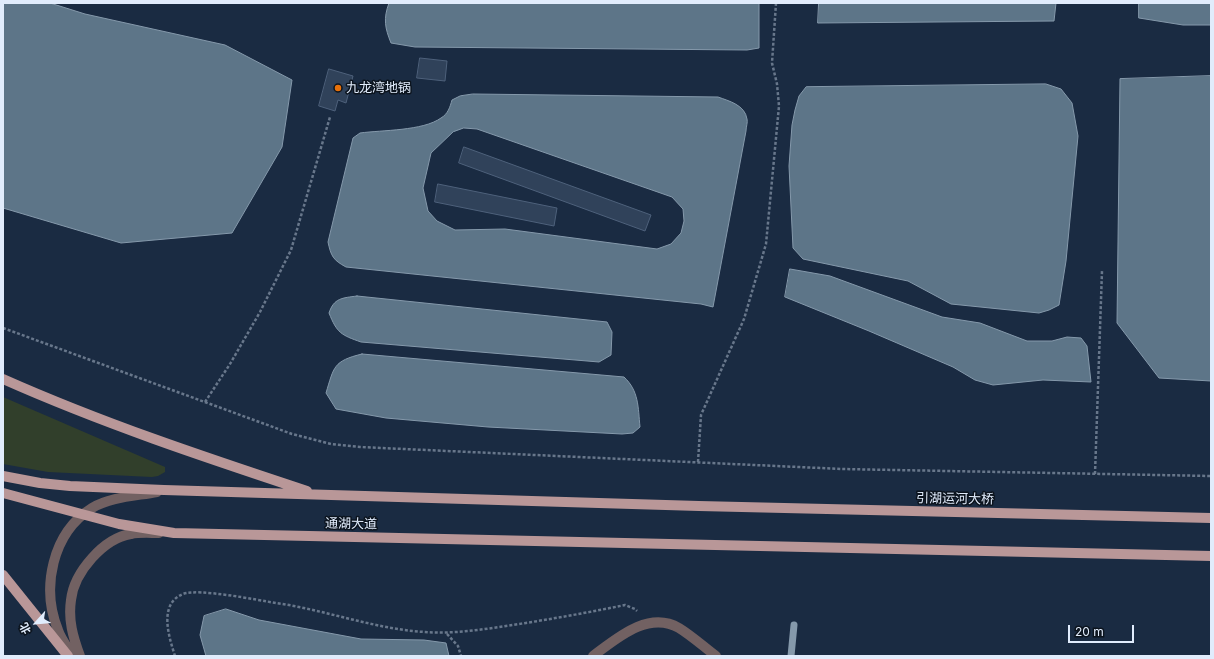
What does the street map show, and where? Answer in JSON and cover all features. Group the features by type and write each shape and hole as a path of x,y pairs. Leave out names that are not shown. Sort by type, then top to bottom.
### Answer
{"main road":[{"path":"3,379 32,392 190,452 318,495"},
{"path":"3,476 40,483 70,486 318,495"},
{"name":"通湖大道","path":"3,493 118,524 174,533 1211,556"},
{"name":"引湖运河大桥","path":"318,495 1211,518"},
{"path":"3,575 68,656"}],"street":[{"path":"73,656 58,631 51,608 50,586 52,568 66,534 76,520 93,508 109,501 164,490"},
{"path":"80,656 71,631 71,599 78,577 95,553 114,539 131,534 174,533"},
{"path":"593,656 623,634 643,625 663,623 674,626 716,656"}],"path":[{"path":"698,462 701,415 744,319 766,244 779,106 777,84 772,63 776,3"},
{"path":"205,402 230,364 260,312 291,250 330,117"},
{"path":"1095,474 1102,271"},
{"path":"3,328 292,434 331,444 360,448 842,469 1211,476"},
{"path":"175,656 167,623 167,612 177,598 184,593 202,592 287,604 385,627 446,634 539,621 625,606 635,608 643,625"},
{"path":"446,634 458,646 460,656"}],"green space":[{"path":"3,397 165,467 165,472 158,476 152,477 48,472 3,464"}],"water":[{"path":"3,3 50,3 85,14 225,45 292,80 282,147 232,233 121,243 3,208"},
{"path":"389,3 759,3 759,48 747,50 415,47 391,43 387,33 386,23 386,14"},
{"path":"819,3 1056,3 1054,21 818,23"},
{"path":"1139,3 1211,3 1211,25 1183,25 1139,18"},
{"path":"1211,76 1211,381 1159,378 1117,323 1120,79"},
{"path":"1046,84 1061,89 1072,103 1078,136 1066,261 1059,305 1039,313 951,304 908,281 803,259 793,248 789,166 792,125 799,96 806,87"},
{"path":"473,94 718,97 740,107 746,114 746,131 713,307 701,304 346,267 335,260 330,251 328,242 353,138 360,133 413,128 433,122 441,118 447,112 452,100 460,96","holes":["464,128 477,129 672,197 683,209 684,221 681,233 671,244 657,249 505,229 455,230 437,221 428,211 423,188 431,153 453,132"]},
{"path":"790,269 830,276 942,317 980,323 1027,341 1052,341 1067,337 1081,338 1087,346 1091,382 1043,380 993,385 975,380 953,367 785,297"},
{"path":"357,296 607,322 612,332 611,355 599,362 361,342 340,332 329,313 333,304 339,300"},
{"path":"362,354 624,377 633,388 637,400 640,427 633,433 622,434 488,427 386,418 336,409 326,393 333,371 336,366 345,359"},
{"path":"226,609 259,620 361,639 424,640 446,643 449,656 206,656 200,635 204,616"}],"building":[{"path":"420,58 447,61 445,81 417,78"},
{"path":"329,69 353,76 346,103 338,100 335,111 319,106"},
{"path":"464,147 651,215 645,231 459,163"},
{"path":"438,184 557,208 554,226 435,202"}],"waterway":[{"path":"791,656 794,625"}],"place":[{"name":"九龙湾地锅","path":"338,88"}]}
